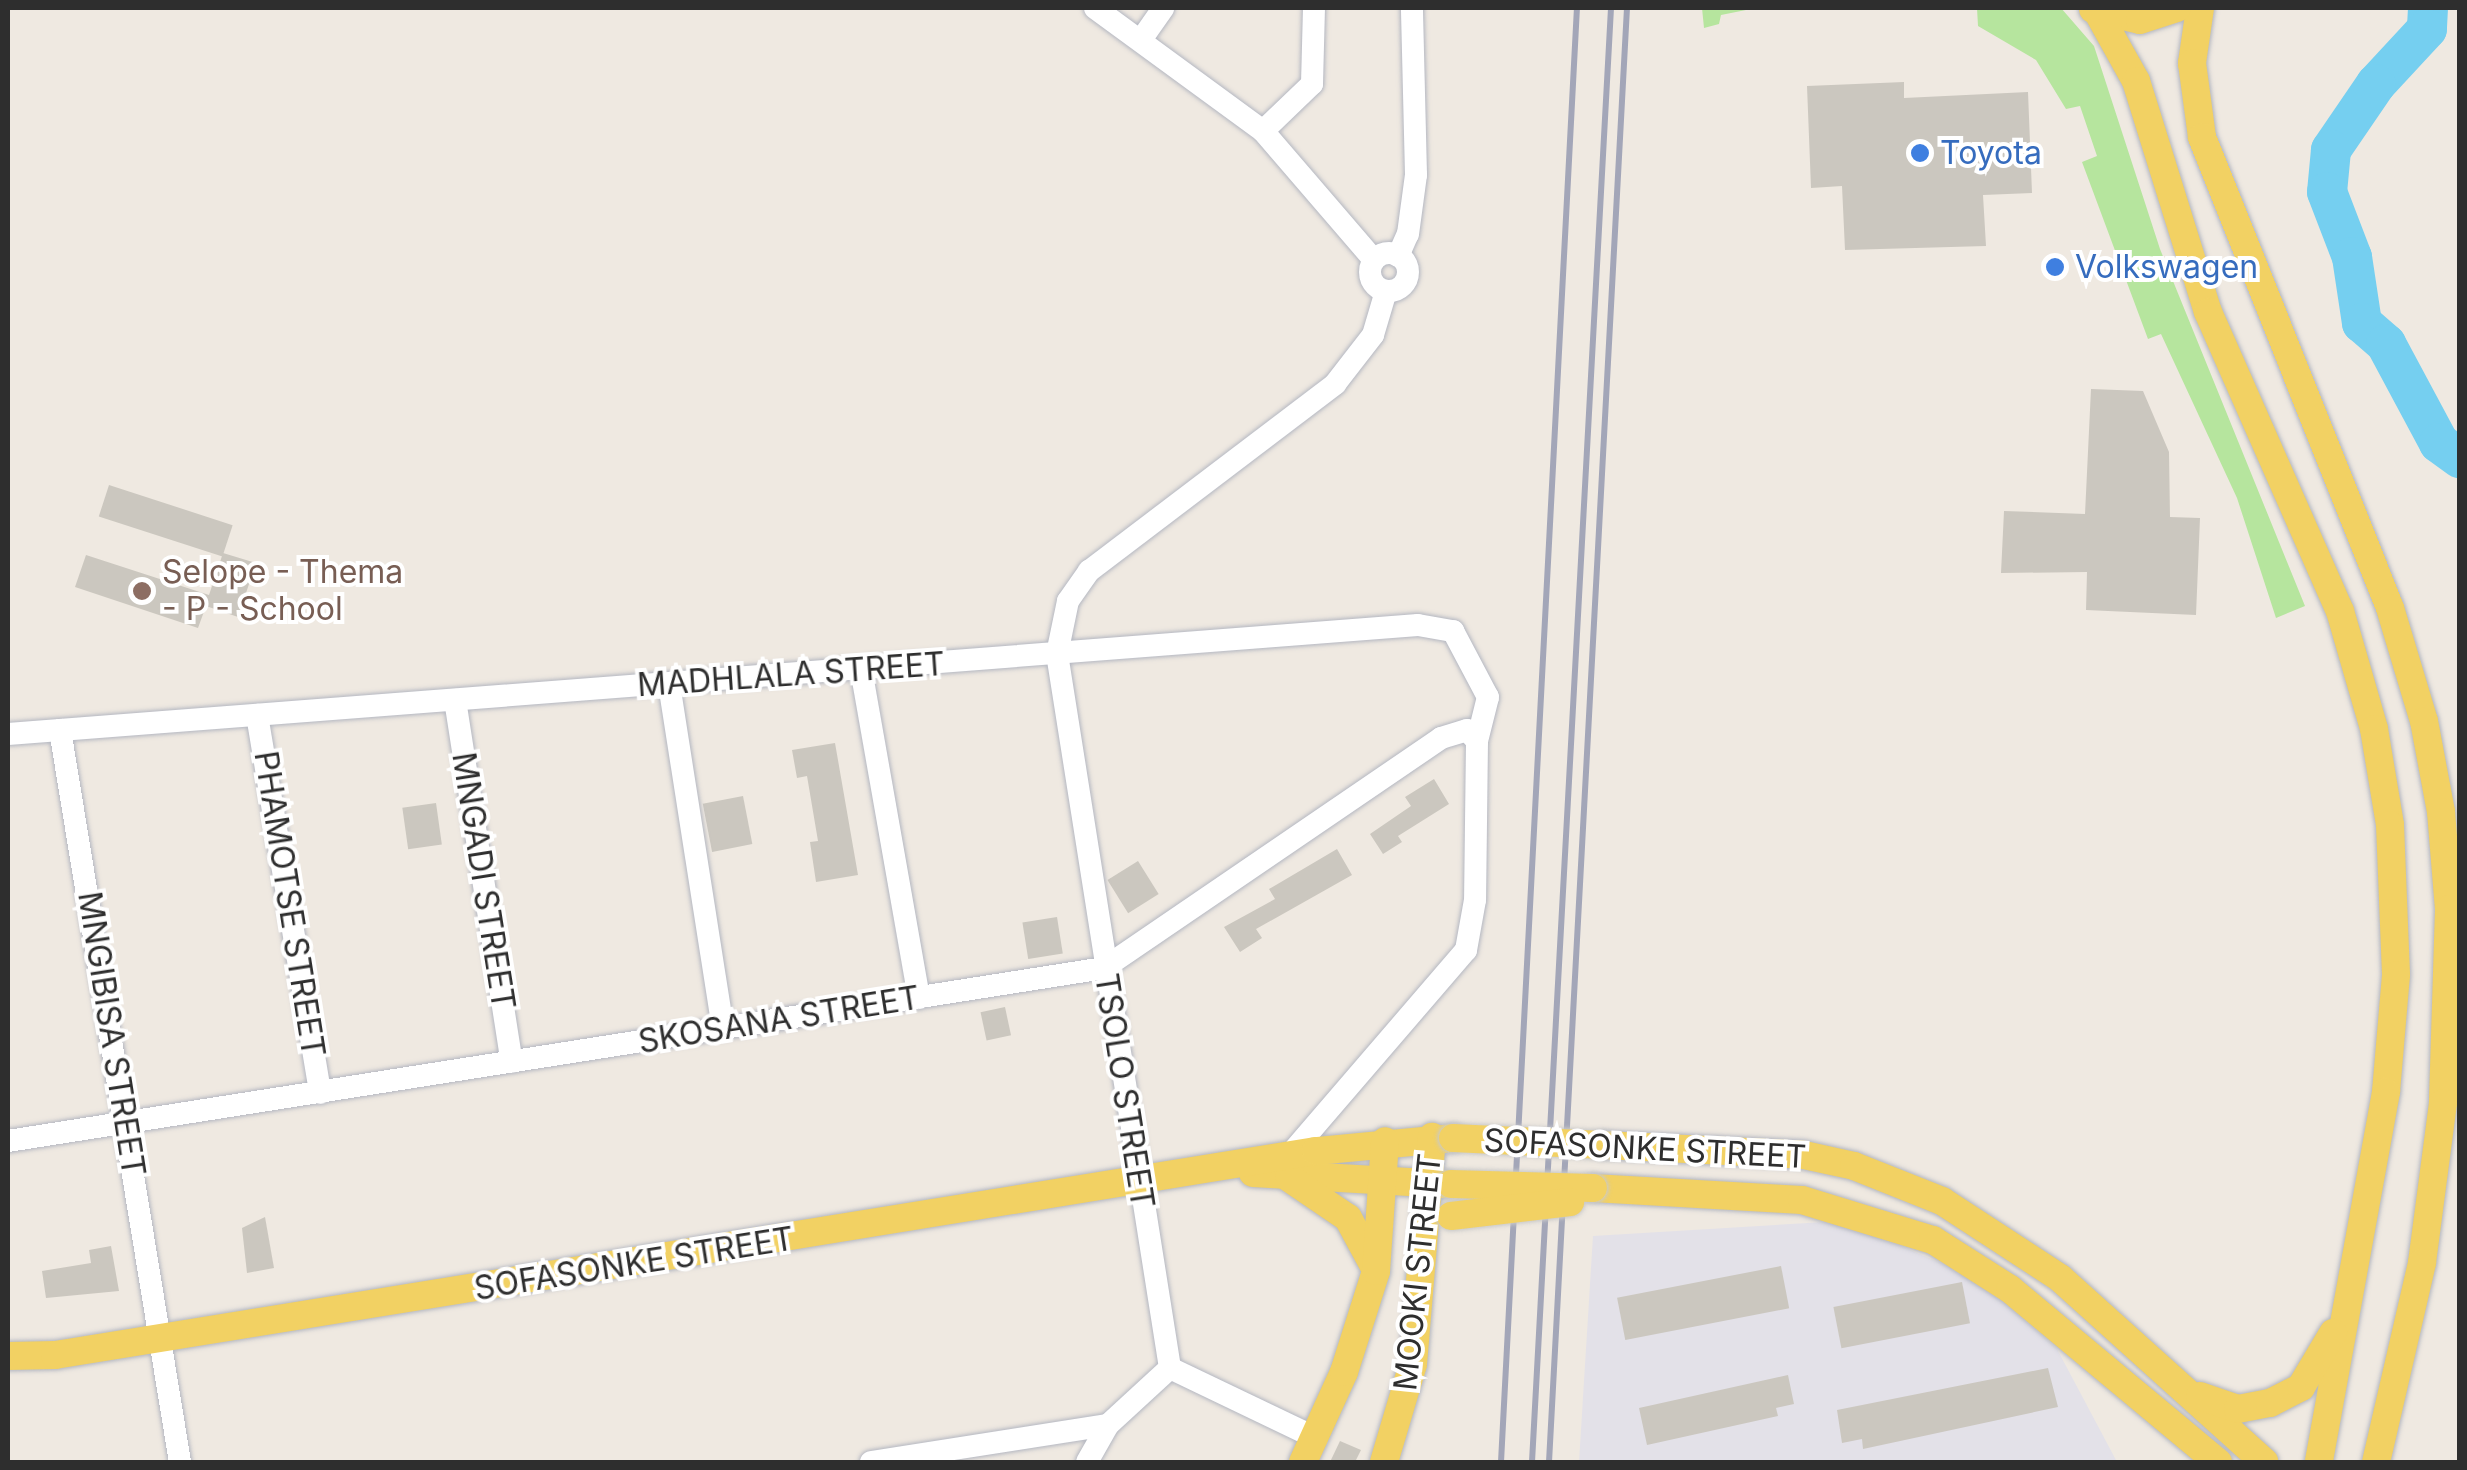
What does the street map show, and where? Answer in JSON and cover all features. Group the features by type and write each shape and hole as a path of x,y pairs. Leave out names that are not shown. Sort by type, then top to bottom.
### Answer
{"main road":[{"path":"2094,10 2140,20 2178,8"},
{"path":"2200,8 2192,63 2202,137 2390,608 2424,721 2441,812 2449,966 2442,1103 2422,1263 2376,1462"},
{"path":"2094,10 2136,81 2208,312 2340,611 2374,730 2390,825 2396,975 2386,1092 2319,1462"},
{"name":"SOFASONKE STREET","path":"8,1356 41,1357 1226,1170 1287,1166 1385,1141 1442,1138 1604,1145 1804,1155 1905,1184 2018,1246 2264,1462"},
{"name":"MOOKI STREET","path":"1384,1462 1414,1364 1439,1221 1442,1138"},
{"name":"MOOKI STREET","path":"1308,1450 1351,1355 1376,1271 1386,1179 1385,1141"},
{"path":"1287,1166 1348,1218 1376,1271"},
{"name":"SOFASONKE STREET","path":"1287,1166 1440,1184 1587,1194 1652,1192 1840,1207 1933,1240 2010,1289 2218,1462"},
{"path":"1439,1221 1587,1194"},
{"path":"2169,1377 2211,1403 2238,1409 2256,1409 2302,1387 2332,1337 2358,1259"},
{"name":"SOFASONKE STREET","path":"8,1371 41,1357"}],"street":[{"path":"1057,654 1061,621 1089,571 1335,384 1373,335 1386,291 1406,278 1263,131 1143,38 1095,8"},
{"path":"1143,38 1162,8"},
{"path":"1263,131 1312,84 1314,8"},
{"path":"1386,291 1372,281 1408,234 1416,175 1412,8"},
{"name":"MADHLALA STREET","path":"8,734 1418,625 1453,631 1488,698 1477,741 1477,861 1466,950 1287,1166"},
{"name":"TSOLO STREET","path":"1057,654 1170,1368"},
{"path":"860,669 918,998"},
{"path":"669,684 723,1029"},
{"name":"MNGADI STREET","path":"455,700 512,1062"},
{"name":"PHAMOTSE STREET","path":"258,715 320,1093"},
{"name":"MNGIBISA STREET","path":"60,730 180,1462"},
{"name":"SKOSANA STREET","path":"8,1141 1104,968 1441,738 1466,730 1477,741"},
{"path":"1088,1462 1108,1425 1170,1368 1308,1450"},
{"path":"870,1462 1108,1425"}],"shaded area":[{"path":"1842,1221 1978,1279 2057,1349 2117,1462 1579,1462 1593,1236"}],"green space":[{"path":"1702,8 1756,8 1721,15 1719,24 1704,28"},
{"path":"1977,8 2061,8 2094,46 2160,249 2305,606 2276,618 2237,498 2161,334 2148,339 2082,162 2097,156 2080,106 2066,109 2036,60 1978,26"}],"building":[{"name":"Toyota","path":"1904,82 1904,98 2028,92 2032,193 1983,195 1986,246 1845,250 1842,186 1811,188 1807,86"},
{"path":"2091,389 2143,391 2169,452 2170,517 2200,518 2196,615 2086,610 2087,572 2001,573 2004,511 2085,514"},
{"name":"Selope - Thema - P - School","path":"109,485 233,525 222,557 99,516"},
{"name":"Selope - Thema - P - School","path":"223,553 256,563 238,617 206,606 198,628 75,587 86,555 209,595"},
{"path":"835,743 858,875 816,882 810,842 818,841 807,776 797,778 792,750"},
{"path":"1434,779 1449,804 1398,836 1402,842 1383,854 1370,834 1411,806 1405,797"},
{"path":"743,796 752,844 712,852 703,804"},
{"path":"436,803 442,845 408,849 402,808"},
{"path":"1337,849 1352,875 1256,929 1262,938 1240,952 1224,927 1275,899 1269,889"},
{"path":"1138,861 1159,894 1128,913 1107,880"},
{"path":"1057,917 1063,954 1028,959 1022,922"},
{"path":"1005,1007 1011,1035 987,1041 981,1012"},
{"path":"265,1217 274,1268 247,1273 242,1228"},
{"path":"111,1246 119,1291 46,1298 42,1271 91,1263 89,1250"},
{"path":"1781,1266 1789,1308 1625,1340 1617,1298"},
{"path":"1962,1282 1970,1323 1841,1348 1833,1307"},
{"path":"2048,1368 2058,1407 1863,1449 1862,1439 1842,1443 1837,1410"},
{"path":"1788,1375 1794,1404 1776,1408 1778,1416 1647,1445 1639,1408"},
{"path":"1340,1441 1361,1450 1355,1462 1330,1462"}],"waterway":[{"path":"2428,8 2427,29 2376,84 2331,150 2327,192 2352,257 2362,323 2386,344 2439,443 2460,458"}],"railway":[{"path":"1501,1462 1577,8"},
{"path":"1532,1462 1611,8"},
{"path":"1549,1462 1627,8"}],"place":[{"name":"Toyota","path":"1920,153"},
{"name":"Volkswagen","path":"2055,267"},
{"name":"Selope - Thema - P - School","path":"142,591"}]}
